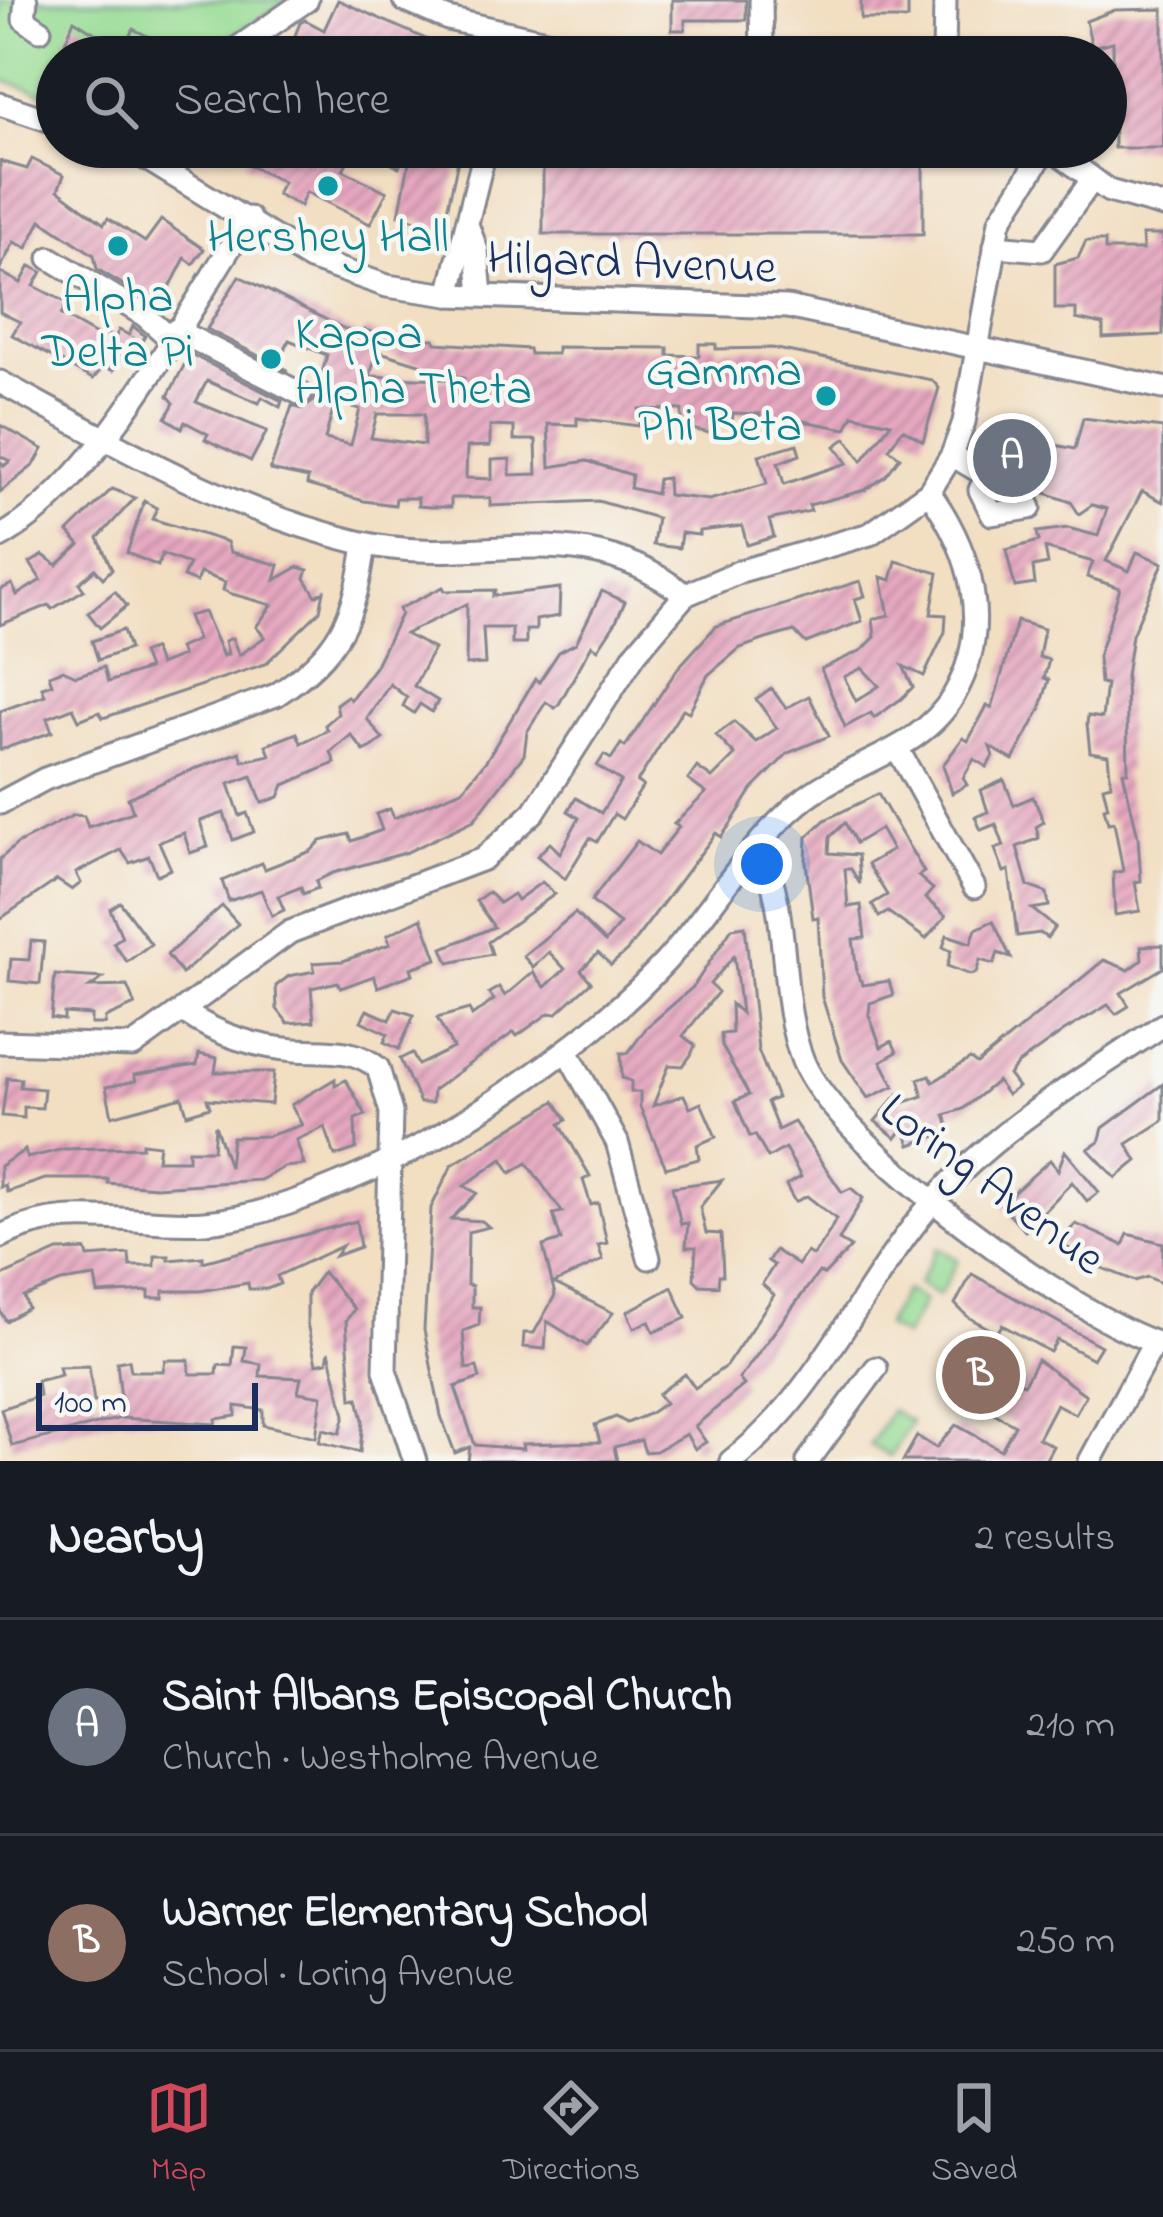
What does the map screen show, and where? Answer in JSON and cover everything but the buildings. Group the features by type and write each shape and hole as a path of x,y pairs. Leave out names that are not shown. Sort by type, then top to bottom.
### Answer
{"street":[{"path":"26,0 24,19 40,30"},
{"path":"255,36 307,0"},
{"path":"404,0 431,14 523,36"},
{"path":"761,0 762,36"},
{"path":"944,36 945,0"},
{"path":"0,104 36,116"},
{"name":"Hilgard Avenue","path":"163,168 310,259 345,274 449,295 754,302 1163,388"},
{"path":"449,295 481,168"},
{"path":"0,1042 116,1049 150,1039 290,932 483,859 534,812 651,631 685,595 741,571 870,534 929,492 952,455 980,347 994,246 1008,203 1033,168"},
{"path":"1076,168 1125,198 1163,206"},
{"path":"994,246 1042,250 1092,180"},
{"path":"0,537 46,502 103,438 249,218"},
{"path":"468,227 480,265 481,295"},
{"path":"50,258 173,334 301,394"},
{"path":"0,382 226,501 365,544 604,550 685,595"},
{"path":"952,455 987,476"},
{"path":"0,1237 30,1222 71,1215 184,1222 228,1219 388,1161 567,1051 665,962 799,803 933,723 954,696 976,627 967,562 929,492"},
{"path":"0,803 62,772 276,695 309,674 351,618 365,544"},
{"path":"896,748 974,887"},
{"name":"Loring Avenue","path":"758,847 773,892 789,1013 811,1078 843,1123 934,1200 1046,1283 1159,1344"},
{"path":"186,1013 205,1027 253,1043 364,1057 387,1087 385,1370 415,1461"},
{"path":"731,1461 761,1452 934,1200 987,1147 1163,1025"},
{"path":"567,1051 617,1142 649,1258"},
{"path":"1090,1461 1159,1344"},
{"path":"808,1461 876,1368"}],"green space":[{"path":"0,0 289,0 231,36 36,36 36,91 0,79"},
{"path":"937,1248 958,1260 939,1296 918,1284"},
{"path":"905,1290 924,1301 904,1337 885,1326"},
{"path":"891,1410 911,1422 890,1457 870,1445"}],"place":[{"name":"Hershey Hall","path":"328,186"},
{"name":"Alpha Delta Pi","path":"118,246"},
{"name":"Kappa Alpha Theta","path":"271,359"},
{"name":"Gamma Phi Beta","path":"826,396"},
{"name":"Saint Albans Episcopal Church","path":"1012,458"},
{"name":"Warner Elementary School","path":"981,1375"}]}
